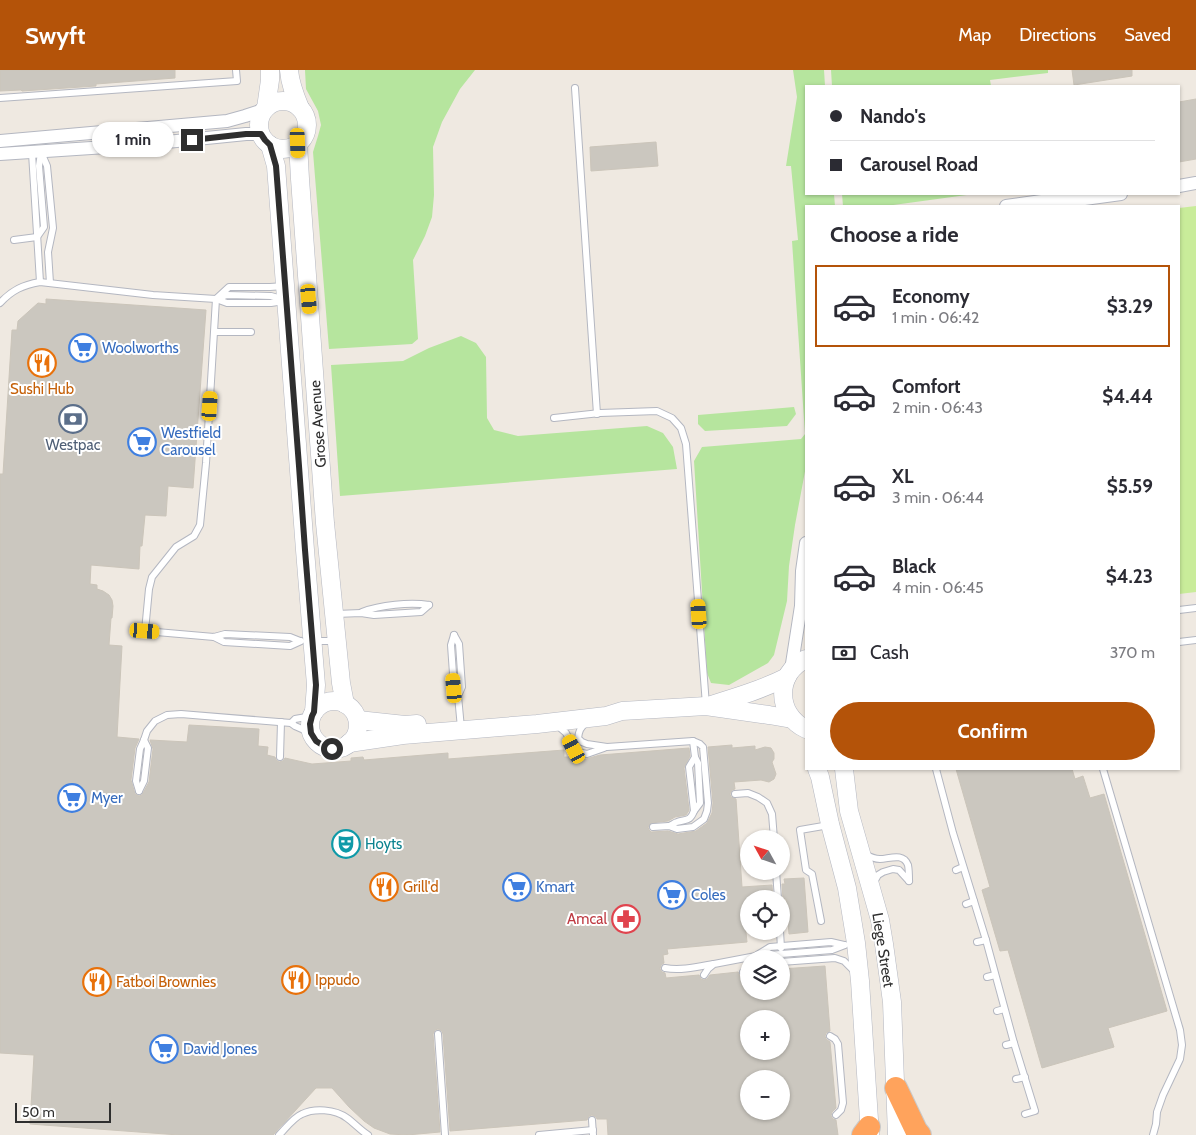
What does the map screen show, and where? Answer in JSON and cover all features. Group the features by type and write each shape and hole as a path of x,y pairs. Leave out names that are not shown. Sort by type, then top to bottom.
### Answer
{"highway":[{"path":"896,1088 920,1135"}],"street":[{"path":"266,140 259,126 260,119 266,108 270,70"},
{"path":"290,70 292,87 300,108"},
{"path":"0,141 227,121 245,116 278,102 286,101 300,108 304,113 307,126 303,138 292,147 285,149 277,148 266,140 246,134 137,145 0,154"},
{"path":"37,152 40,137"},
{"name":"Grose Avenue","path":"266,140 276,166 305,550 306,641 316,685 312,720"},
{"name":"Grose Avenue","path":"298,143 325,523 340,684 346,704"},
{"path":"1180,186 1196,184"},
{"path":"1013,205 1114,195"},
{"path":"1060,205 1077,200"},
{"path":"285,293 309,299"},
{"path":"805,550 801,606 789,673 783,689 785,706 798,724 805,739"},
{"path":"706,706 760,689 789,673 796,665 805,660"},
{"path":"337,701 346,704 355,713 358,720 355,736 341,748 332,749 316,741 312,720 320,705 337,701"},
{"path":"358,720 405,725 437,722 461,724 553,722 606,716 622,711 706,706 769,715 798,724"},
{"path":"349,743 461,724 606,707 622,711"},
{"name":"Liege Street","path":"817,770 847,888 851,944 860,981 867,1132"},
{"name":"Liege Street","path":"844,770 848,812 880,920 889,979 892,1002 897,1135"}],"lane":[{"path":"0,98 237,81 236,70"},
{"path":"575,88 597,414"},
{"path":"37,152 40,166 44,227 38,237 40,282"},
{"path":"37,152 47,166 53,228 48,252 50,284"},
{"path":"14,240 38,237"},
{"path":"0,303 9,293 18,288 40,282 143,294 216,299 227,304 271,304 285,293"},
{"path":"285,293 270,288 229,287 216,299 206,463 200,525 194,536 176,547 152,577 145,631 214,636 224,642 290,646 306,641 337,641"},
{"path":"214,332 251,332"},
{"path":"554,418 657,411 672,418 681,428 686,444 706,706"},
{"path":"334,614 361,612 373,608 420,604 430,605 421,612 374,615 361,612"},
{"path":"1180,610 1196,608"},
{"path":"458,696 462,687 461,668 459,644 454,635 451,645 454,688 458,696 461,724"},
{"path":"1180,642 1196,640"},
{"path":"144,740 148,748 144,781 139,791 136,781 140,749 147,731 155,721 167,715 181,714 262,720 291,723 295,726 312,720"},
{"path":"593,717 578,732 578,738 587,744 607,747 700,744 703,747 708,803 704,819 693,827 677,829 669,826"},
{"path":"291,723 295,719 312,720"},
{"path":"280,757 281,722"},
{"path":"553,722 566,733 574,749 578,752 587,754 607,747"},
{"path":"653,827 669,826 688,820 692,816 694,811 689,768 695,757 694,744"},
{"path":"936,770 949,834 963,867 986,940 1004,1009 1035,1111 1025,1114"},
{"path":"1103,770 1180,1030 1182,1045 1180,1059 1163,1095 1157,1112 1153,1135"},
{"path":"735,794 748,793 767,803 772,814 773,830"},
{"path":"821,921 812,874 806,870 800,830 830,824"},
{"path":"860,850 872,858 899,857 906,862 908,867 909,881 900,870 893,869 878,875 871,890"},
{"path":"956,870 963,867"},
{"path":"966,904 974,902"},
{"path":"781,940 782,950"},
{"path":"977,942 986,940"},
{"path":"765,950 770,947 831,942 851,944"},
{"path":"790,953 832,950 851,944"},
{"path":"790,961 834,958 844,961 853,969 860,981"},
{"path":"665,968 697,967 740,959"},
{"path":"704,975 708,968 714,964"},
{"path":"675,969 676,977"},
{"path":"987,977 995,974"},
{"path":"996,1011 1004,1009"},
{"path":"438,1034 445,1133"},
{"path":"830,1036 838,1044 843,1103 841,1110 836,1115"},
{"path":"1006,1045 1014,1042"},
{"path":"1016,1079 1025,1077"},
{"path":"279,1135 301,1114 318,1110 335,1112 346,1116 361,1131 368,1135"},
{"path":"539,1135 593,1132 592,1120"}],"green space":[{"path":"305,70 475,70 460,89 442,122 433,147 434,195 432,217 413,260 418,339 412,344 329,349 313,152 321,125 318,111 306,89"},
{"path":"793,70 824,70 825,85 805,85 805,195 834,195 835,205 805,205 805,434 792,241 798,240 791,166 786,166 797,97"},
{"path":"831,70 1048,70 1048,73 990,80 991,85 832,85"},
{"path":"842,195 967,195 893,205 843,205"},
{"path":"1196,206 1196,592 1180,594 1180,208"},
{"path":"461,336 476,343 486,357 487,418 494,430 518,436 647,426 663,433 673,447 677,469 340,496 331,365 403,361 429,348"},
{"path":"794,407 796,414 787,426 705,431 698,424 698,415"},
{"path":"805,434 805,471 789,566 787,601 774,655 768,663 729,685 711,683 707,673 694,461 702,447 801,439"}],"building":[{"path":"0,70 175,70 175,78 96,84 96,86 0,91"},
{"path":"1072,70 1132,70 1132,76 1074,85"},
{"path":"1196,99 1196,159 1180,162 1180,102"},
{"path":"656,142 658,166 591,171 590,147"},
{"name":"Westfield Carousel","path":"46,299 206,310 193,488 168,486 166,516 145,515 142,546 140,546 139,569 91,565 90,584 97,585 97,589 109,595 112,600 109,645 122,646 117,737 139,739 135,748 131,780 135,794 142,795 149,782 153,749 150,740 187,742 189,725 259,729 258,746 268,747 267,755 275,757 279,762 285,758 312,764 351,761 351,758 363,757 364,760 448,753 448,759 564,750 564,757 586,759 600,755 689,748 690,756 684,768 688,812 686,815 675,817 668,821 651,823 648,827 651,832 668,831 678,834 696,831 707,823 712,813 713,803 708,747 732,745 732,748 755,746 755,750 765,747 771,748 774,753 772,762 776,774 774,779 769,782 761,780 734,782 735,789 730,794 731,797 736,799 740,880 742,887 772,885 772,890 740,890 740,940 747,940 747,942 667,949 668,954 663,955 664,963 660,969 665,973 666,978 699,975 704,980 710,975 738,972 740,976 740,1000 790,1000 790,968 825,966 830,1031 825,1036 830,1042 836,1108 831,1116 836,1120 838,1135 608,1135 607,1119 597,1119 592,1115 587,1120 450,1131 443,1034 438,1029 433,1034 440,1132 407,1135 390,1134 374,1128 349,1107 332,1088 316,1088 273,1135 179,1135 30,1124 34,1055 0,1053 0,474 3,474 12,330 17,330 18,321 38,303 46,304"},
{"path":"956,770 1072,770 1075,779 1083,776 1090,798 1104,794 1167,1011 1108,1028 1114,1047 1042,1068 1008,950 1000,951 982,890 990,887"},
{"path":"804,878 808,932 790,934 790,890 782,890 782,884 785,884 784,880"}],"place":[{"name":"Woolworths","path":"83,348"},
{"name":"Sushi Hub","path":"42,363"},
{"name":"Westpac","path":"73,419"},
{"name":"Westfield Carousel","path":"142,442"},
{"name":"Myer","path":"72,798"},
{"name":"Hoyts","path":"346,844"},
{"name":"Grill'd","path":"384,887"},
{"name":"Kmart","path":"517,887"},
{"name":"Coles","path":"672,895"},
{"name":"Amcal","path":"626,919"},
{"name":"Ippudo","path":"296,980"},
{"name":"Fatboi Brownies","path":"97,982"},
{"name":"David Jones","path":"164,1049"}],"route":[{"path":"192,140 261,134 270,145 276,166 316,685 314,712 310,724 311,733 316,741 332,749"}]}
